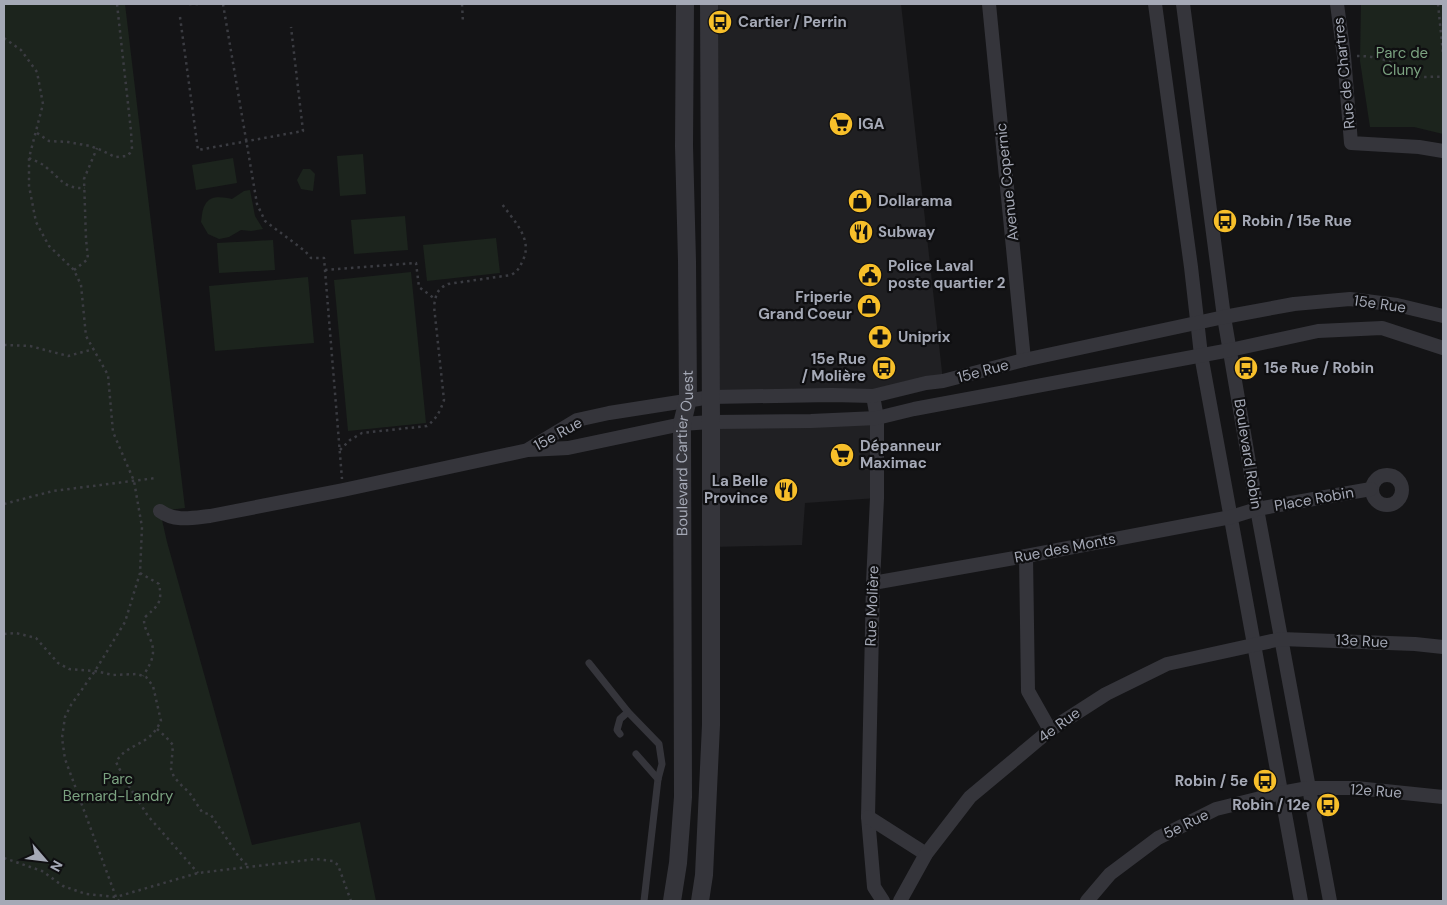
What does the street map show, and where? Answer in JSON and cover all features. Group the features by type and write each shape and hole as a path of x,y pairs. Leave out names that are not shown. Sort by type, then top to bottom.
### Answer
{"street":[{"name":"Boulevard Cartier Ouest","path":"672,901 678,863 682,797 682,424 688,400 684,146 685,4"},
{"name":"Boulevard Cartier Ouest","path":"700,901 704,875 710,725 709,4"},
{"name":"Avenue Copernic","path":"989,4 1024,360"},
{"name":"Boulevard Robin","path":"1155,4 1201,355 1301,901"},
{"name":"Boulevard Robin","path":"1183,4 1224,317 1257,509 1330,901"},
{"name":"Rue de Chartres","path":"1337,4 1344,56 1351,143 1419,147 1443,151"},
{"name":"15e Rue","path":"528,450 577,420 711,397 873,396 926,383 943,382 1024,360 1294,304 1350,299 1397,305 1443,316"},
{"name":"15e Rue","path":"160,510 168,517 188,519 210,516 528,450 568,448 682,424 711,422 811,422 877,418 914,408 1318,332 1382,328 1443,348"},
{"name":"Rue Molière","path":"873,396 877,418 877,498 873,583 868,817 874,887 883,901"},
{"name":"Place Robin","path":"1257,509 1371,489"},
{"name":"Rue des Monts","path":"873,583 1231,517 1257,509"},
{"path":"1026,556 1028,691 1050,730"},
{"name":"4e Rue","path":"900,901 926,854 970,797 1050,730 1106,694 1167,664 1281,639"},
{"name":"13e Rue","path":"1281,639 1416,644 1443,648"},
{"name":"5e Rue","path":"1087,901 1110,874 1158,838 1216,809 1308,788"},
{"name":"12e Rue","path":"1308,788 1356,788 1443,797"},
{"path":"868,817 926,854"}],"lane":[{"path":"589,663 628,712 659,744 662,764 658,779 644,901"},
{"path":"620,734 617,730 620,719 628,712"},
{"path":"636,754 658,779"}],"path":[{"path":"36,133 49,141 68,142 96,148 115,157 127,156 132,149 117,4"},
{"path":"189,4 202,4"},
{"path":"223,4 257,204 265,221 305,251 311,258 324,258 342,490"},
{"path":"462,4 463,23"},
{"path":"1438,4 1443,53"},
{"path":"1439,11 1443,10"},
{"path":"180,16 198,150 302,131 291,27"},
{"path":"4,38 22,50 37,72 43,104 29,158 29,186 36,222 49,246 74,270 81,285 86,336 108,374 112,432 134,481 142,526 140,573 125,622 65,716 62,738 65,758 119,901"},
{"path":"1344,56 1380,58 1415,76 1443,77 1443,72"},
{"path":"74,270 88,259 84,179 96,148"},
{"path":"29,158 46,166 67,186 85,188"},
{"path":"340,451 350,440 362,433 426,426 434,421 440,412 444,400 434,306 440,287 448,284 511,275 518,271 527,253 524,235 502,204"},
{"path":"325,270 416,263 419,287 436,299"},
{"path":"4,346 30,346 68,356 94,349"},
{"path":"4,504 53,492 156,478"},
{"path":"140,573 159,584 161,595 159,605 144,618 144,626 154,648 153,657 143,676"},
{"path":"4,634 16,633 36,638 58,663 69,669 95,671 112,675 137,674 146,676 153,686 161,721 157,729 148,738 130,747 116,762 148,816 198,874"},
{"path":"157,729 173,745 171,769 174,778 189,792 202,812 211,815 239,857 249,867"},
{"path":"4,858 42,871 62,886 86,894 116,897 198,874 316,859 333,861 338,864 352,901"}],"shaded area":[{"path":"709,4 901,4 943,381 873,396 711,397"},
{"path":"877,418 877,498 805,503 802,545 711,547 711,422"}],"green space":[{"name":"Parc Bernard-Landry","path":"4,4 125,4 185,508 160,511 167,542 252,845 360,822 376,901 4,901"},
{"name":"Parc de Cluny","path":"1361,4 1443,4 1443,134 1414,127 1370,127 1360,61"},
{"path":"363,154 366,194 340,196 337,156"},
{"path":"233,158 237,183 196,190 192,165"},
{"path":"303,169 310,169 315,174 313,191 301,189 297,180"},
{"path":"250,190 255,216 263,229 241,230 229,237 219,239 208,234 201,222 203,209 207,202 213,198 232,199 244,191"},
{"path":"405,216 408,250 354,254 351,220"},
{"path":"496,238 500,273 427,281 423,245"},
{"path":"273,240 275,270 219,273 217,243"},
{"path":"411,272 426,423 348,431 334,280"},
{"path":"308,277 314,343 215,351 209,286"}],"place":[{"name":"Cartier / Perrin","path":"720,22"},
{"name":"IGA","path":"841,124"},
{"name":"Dollarama","path":"860,201"},
{"name":"Robin / 15e Rue","path":"1225,221"},
{"name":"Subway","path":"861,232"},
{"name":"Police Laval poste quartier 2","path":"870,275"},
{"name":"Friperie Grand Coeur","path":"869,306"},
{"name":"Uniprix","path":"880,337"},
{"name":"15e Rue / Molière","path":"884,368"},
{"name":"15e Rue / Robin","path":"1246,368"},
{"name":"Dépanneur Maximac","path":"842,455"},
{"name":"La Belle Province","path":"786,490"},
{"name":"Robin / 5e","path":"1265,781"},
{"name":"Robin / 12e","path":"1328,805"}]}
